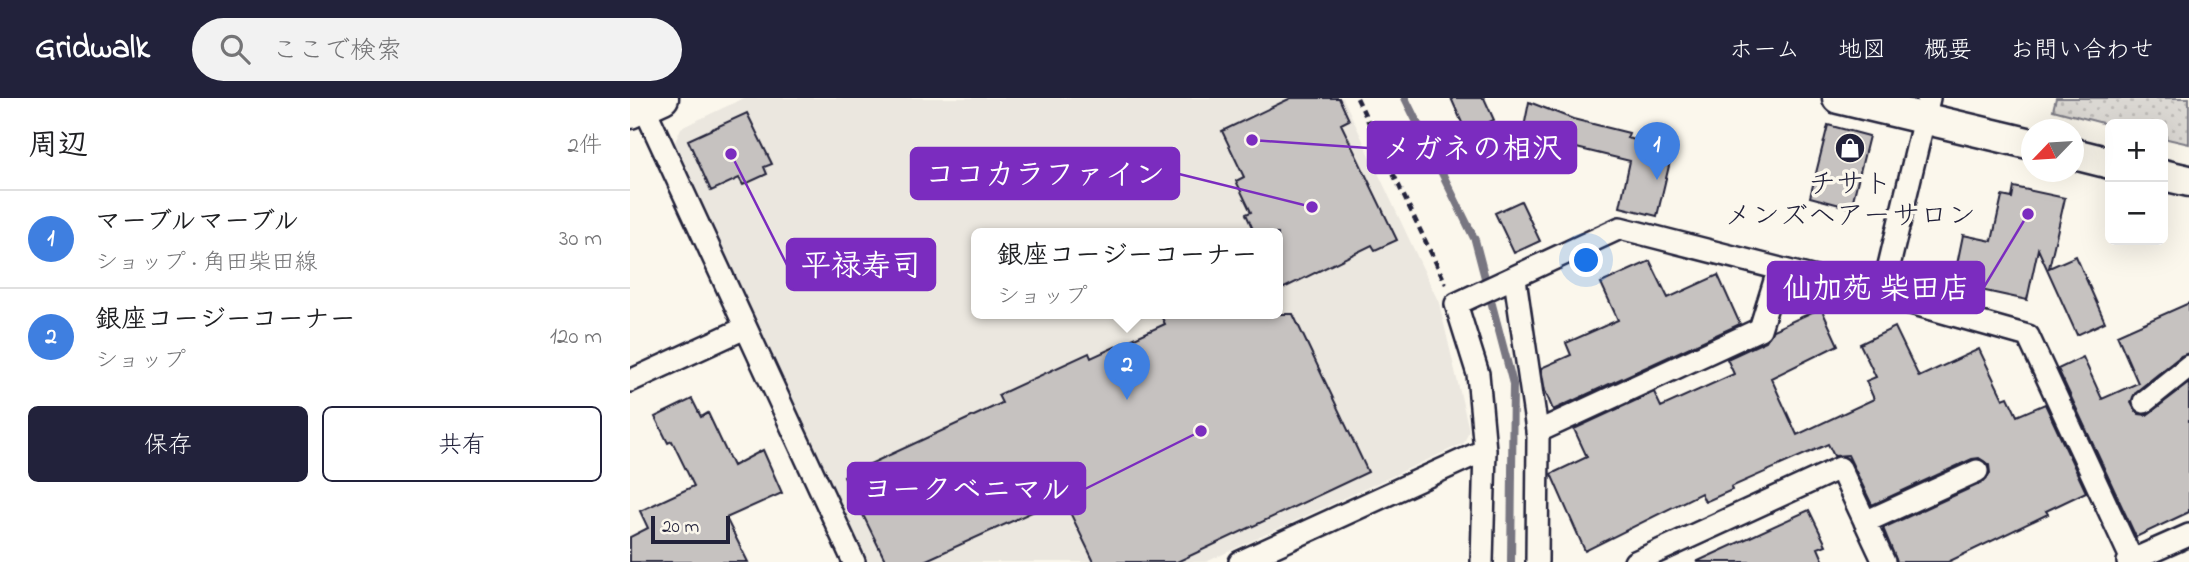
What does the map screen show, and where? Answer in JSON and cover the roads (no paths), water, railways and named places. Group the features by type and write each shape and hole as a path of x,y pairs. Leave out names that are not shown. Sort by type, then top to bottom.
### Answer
{"main road":[{"path":"1838,98 1927,108 2021,140"},
{"path":"2084,156 2105,162"},
{"path":"2168,176 2189,181"}],"street":[{"path":"646,106 854,562"},
{"path":"1882,295 1927,108"},
{"path":"1482,562 1485,450 1478,374 1461,302 1620,228 1778,271 1882,295 2028,336 2130,561 2189,535"},
{"path":"1537,432 1760,329 1778,271"},
{"path":"1510,281 1537,432 1537,562"},
{"path":"630,381 745,328"},
{"path":"2144,402 2189,366"},
{"path":"1240,562 1485,450"},
{"path":"1635,562 1673,554 1840,468 1884,562"},
{"path":"1865,522 1978,471"}],"waterway":[{"path":"1405,98 1475,240 1513,384 1511,562"}],"place":[{"name":"メガネの相沢","path":"1252,140"},
{"name":"チサト メンズヘアーサロン","path":"1850,148"},
{"name":"平禄寿司","path":"731,154"},
{"name":"マーブルマーブル","path":"1657,180"},
{"name":"ココカラファイン","path":"1312,207"},
{"name":"仙加苑 柴田店","path":"2028,214"},
{"name":"銀座コージーコーナー","path":"1127,400"},
{"name":"ヨークベニマル","path":"1201,431"}]}
